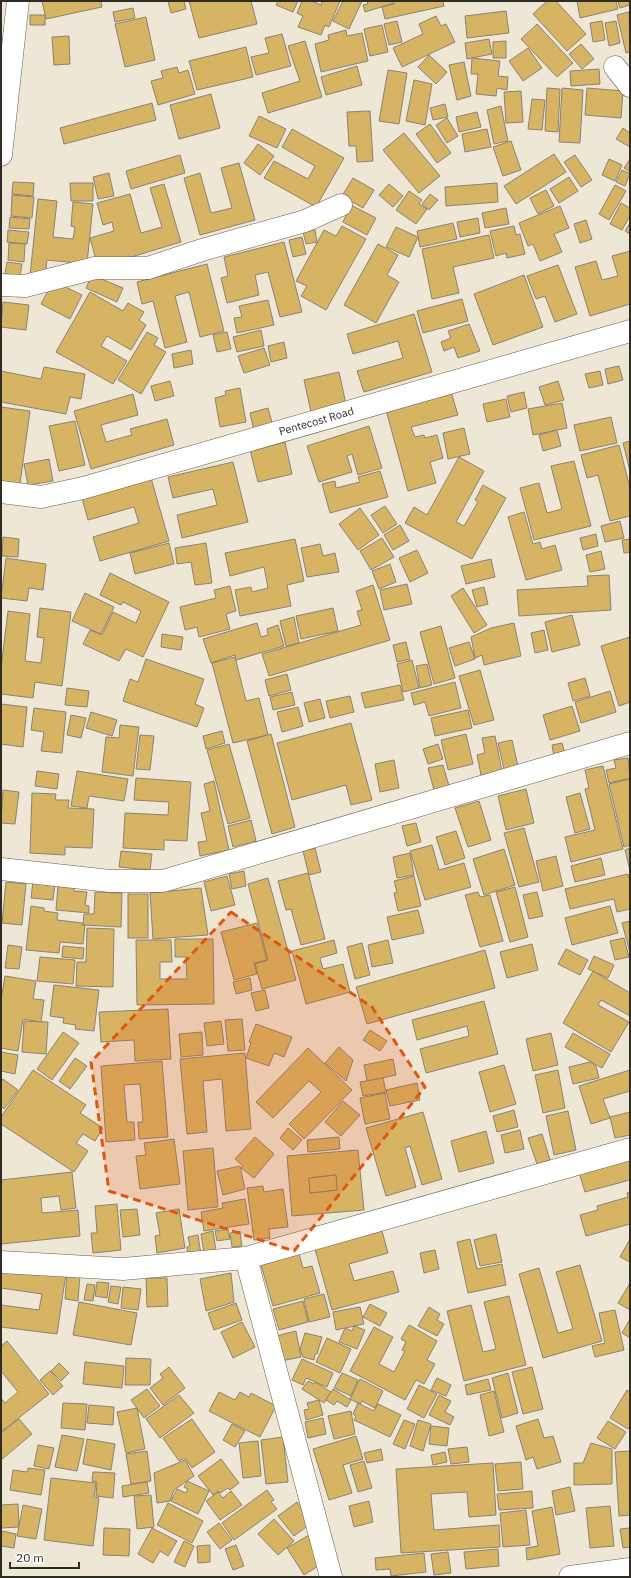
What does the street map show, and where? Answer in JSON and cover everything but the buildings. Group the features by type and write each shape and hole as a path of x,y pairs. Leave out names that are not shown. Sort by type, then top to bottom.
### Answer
{"street":[{"path":"1,155 18,1"},
{"path":"615,67 630,86"},
{"path":"1,285 24,286 95,268 148,268 202,250 305,221 341,205"},
{"name":"Pentecost Road","path":"1,492 41,496 83,488 630,331"},
{"path":"1,869 110,881 163,881 630,743"},
{"path":"1,1262 123,1269 246,1258 630,1149"},
{"path":"246,1258 330,1577"},
{"path":"570,1577 630,1569"}],"highlighted area":[{"path":"231,912 372,1007 425,1087 294,1251 109,1191 91,1062"}]}
